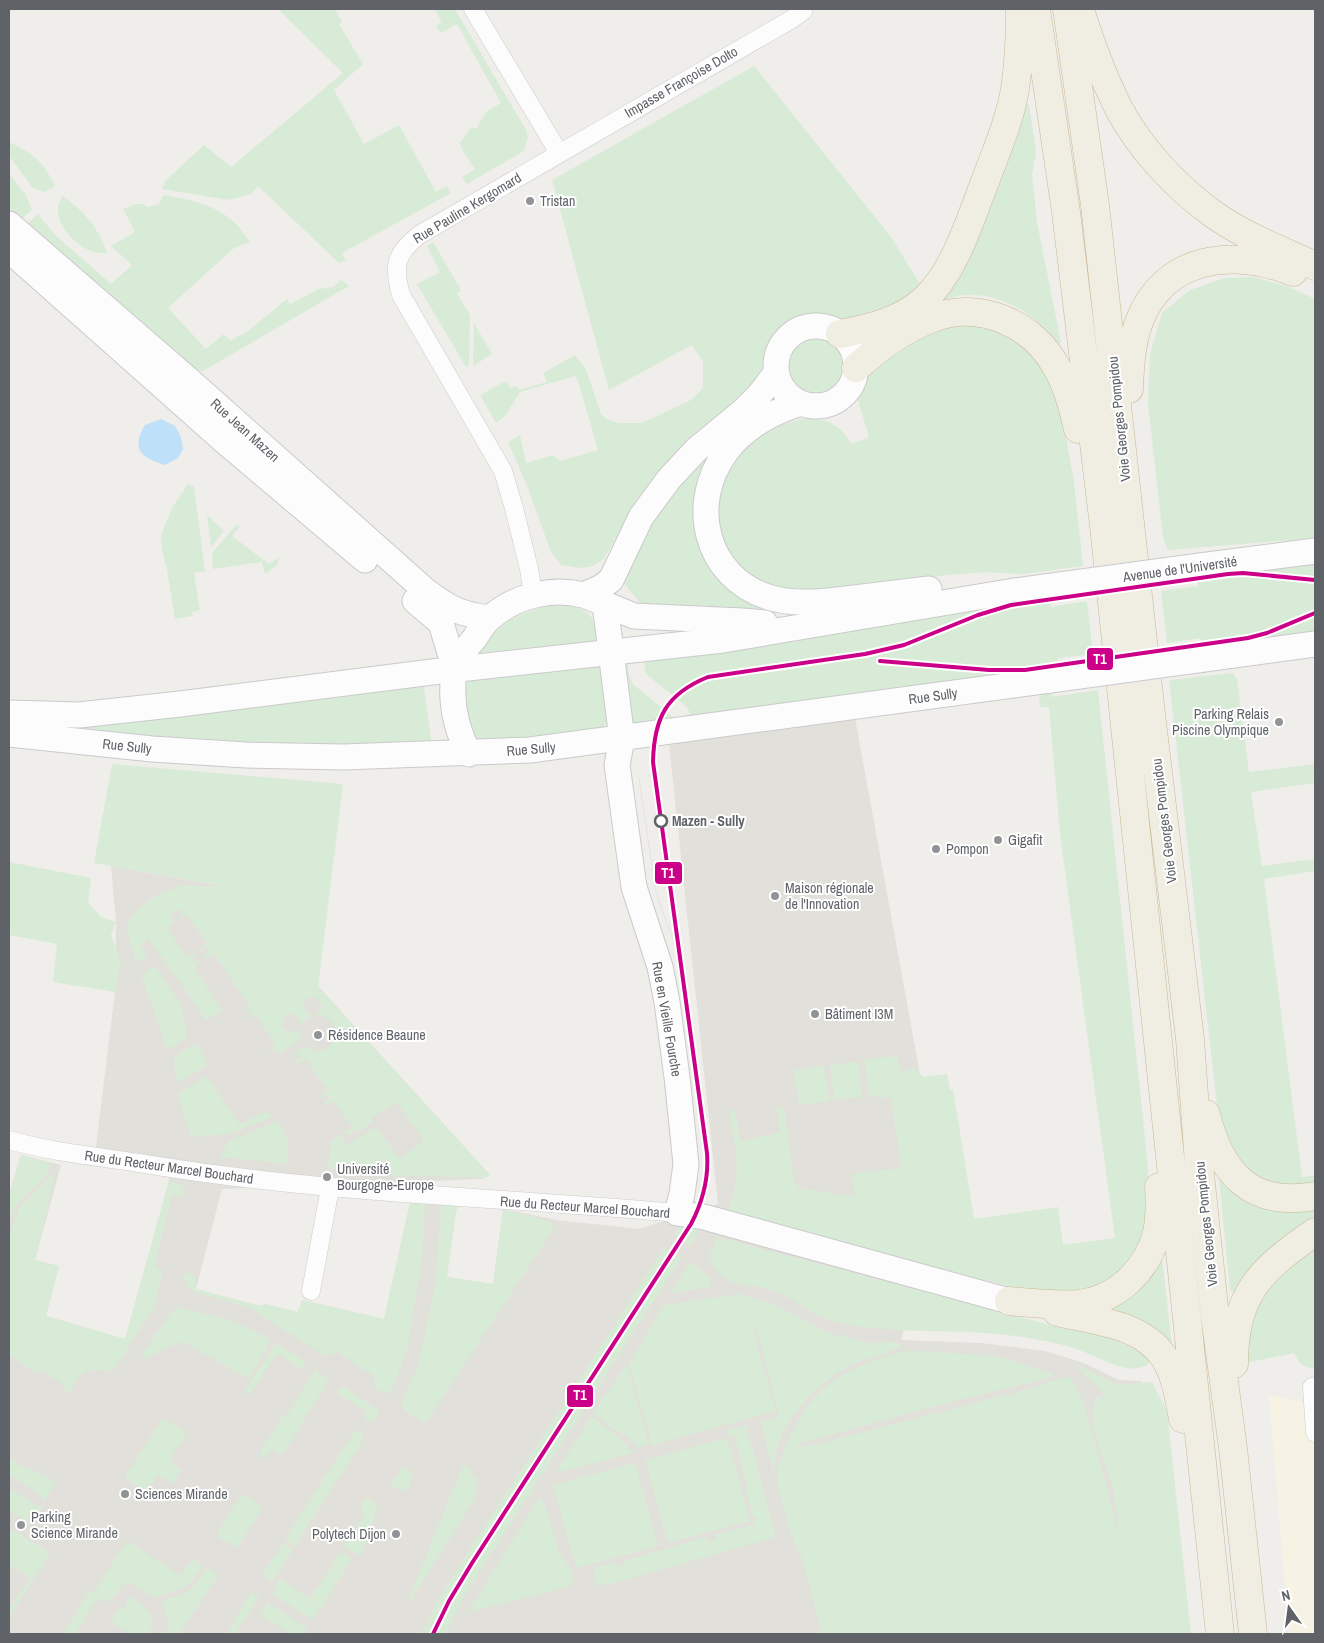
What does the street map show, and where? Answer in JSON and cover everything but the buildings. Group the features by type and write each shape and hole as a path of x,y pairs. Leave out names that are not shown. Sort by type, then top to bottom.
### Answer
{"highway":[{"path":"840,334 867,329 913,309 934,289 950,266 1006,124 1015,90 1020,52 1020,9"},
{"name":"Voie Georges Pompidou","path":"1036,9 1066,212 1104,526 1220,1634"},
{"name":"Voie Georges Pompidou","path":"1067,9 1095,205 1151,714 1190,1039 1199,1165 1215,1316 1234,1448 1253,1634"},
{"path":"1080,9 1095,55 1120,110 1152,158 1194,199 1214,214 1262,241 1315,266"},
{"path":"1124,466 1134,336 1144,309 1162,285 1180,272 1199,263 1228,258 1260,261 1277,265 1315,282"},
{"path":"856,368 872,353 900,334 925,321 941,316 975,312 1000,318 1019,327 1047,352 1067,387 1104,526"},
{"path":"1190,1039 1211,1134 1228,1169 1238,1179 1256,1191 1280,1197 1315,1196"},
{"path":"1009,1301 1065,1305 1092,1301 1111,1294 1134,1276 1144,1264 1157,1232 1159,1208 1159,1132 1166,1120"},
{"path":"1234,1448 1234,1346 1238,1317 1248,1295 1261,1276 1286,1253 1315,1232"},
{"path":"1009,1301 1126,1328 1156,1347 1165,1358 1177,1389 1188,1448 1204,1474"}],"main road":[{"name":"Rue Jean Mazen","path":"9,224 426,591 455,611 489,618"},
{"name":"Rue Jean Mazen","path":"9,250 223,440 441,623 454,670 455,714 462,741 469,754"},
{"path":"810,326 820,326 831,328 840,334 852,349 856,368 851,384 840,398 830,403 815,406 801,403 785,391 776,373 776,362 783,342 791,334 810,326"},
{"path":"594,600 600,588 612,580 641,517 656,494 681,465 760,394 776,373"},
{"path":"801,403 777,412 750,429 726,451 714,472 706,502 707,531 716,554 731,576 761,595 797,602 813,602 944,587 1014,591"},
{"path":"223,440 278,460"},
{"name":"Avenue de l'Université","path":"1014,591 1315,551"},
{"path":"9,713 79,715 723,640 1014,591"},
{"path":"454,670 469,645 489,618 508,605 533,594 557,592 594,600 634,616 742,621 797,627"},
{"name":"Rue en Vieille Fourche","path":"594,600 612,652 622,739 617,765 634,887 660,967 678,1078 686,1164 677,1214"},
{"name":"Rue Sully","path":"9,734 152,749 246,755 469,754 530,750 1315,644"},
{"name":"Rue du Recteur Marcel Bouchard","path":"677,1214 704,1217 1009,1301"}],"street":[{"path":"473,9 559,153"},
{"name":"Impasse Françoise Dolto","path":"559,153 803,11"},
{"name":"Rue Pauline Kergomard","path":"533,594 527,560 503,471 401,295 396,266 399,254 418,235 559,153"},
{"name":"Rue du Recteur Marcel Bouchard","path":"9,1140 198,1173 330,1188 677,1214"},
{"path":"311,1291 330,1188"},
{"path":"1314,1387 1315,1432"}],"shaded area":[{"name":"Université Bourgogne-Europe","path":"855,718 942,1195 901,1340 982,1343 1045,1351 1084,1363 1119,1380 1141,1381 1166,1416 1189,1634 9,1634 9,1195 21,1155 61,1165 35,1260 59,1266 46,1316 125,1339 169,1181 169,1175 94,1162 115,992 116,922 111,866 228,887 490,1175 482,1179 222,1189 196,1289 260,1306 265,1304 298,1312 302,1300 384,1319 410,1203 457,1206 446,1277 493,1284 503,1209 557,1220 639,1229 718,1204 669,744"},
{"path":"1269,1395 1315,1405 1315,1634 1289,1634"}],"green space":[{"path":"278,9 335,9 342,22 339,24 363,64 334,90 364,144 399,125 436,192 447,186 451,193 342,253 346,260 339,263 258,186 251,194 229,200 162,189 166,180 204,145 231,167 343,73"},
{"path":"434,9 455,9 526,130 528,137 524,151 467,184 462,177 475,169 460,143 471,127 476,129 486,112 501,103 457,24 441,33 436,26 442,22"},
{"path":"754,66 891,237 922,287 897,306 842,324 819,317 803,316 786,324 771,343 758,381 725,412 701,429 677,452 638,498 604,559 593,566 581,568 561,565 551,552 528,488 508,442 520,435 526,463 553,455 560,461 598,450 579,384 575,376 520,392 505,416 496,423 480,395 506,381 510,388 516,386 519,390 547,382 543,373 575,355 586,369 601,414 607,419 618,423 642,423 691,400 703,388 703,362 692,345 609,390 552,180"},
{"path":"1024,103 1029,105 1036,152 1032,175 1037,222 1061,342 1059,344 1040,324 1006,302 980,295 963,295 944,300"},
{"path":"9,142 37,159 55,186 44,192 33,188 9,156"},
{"path":"10,175 26,195 32,210 22,218 9,208"},
{"path":"163,195 201,203 219,211 237,225 250,242 234,248 168,308 206,349 224,334 230,341 248,331 287,299 290,304 319,289 333,287 341,280 349,286 203,371 193,369 27,224 38,214 55,235 111,284 132,265 111,246 135,232 123,209 136,204 143,204 148,207 159,204"},
{"path":"63,196 90,221 100,236 107,253 97,253 87,249 68,235 58,215 58,205"},
{"path":"433,242 461,290 457,293 470,315 469,366 466,367 417,284 440,272 427,246"},
{"path":"1254,277 1289,287 1315,299 1315,538 1168,550 1163,538 1148,404 1150,354 1162,313 1190,290 1225,278"},
{"path":"970,322 1001,328 1040,356 1062,414 1074,482 1083,566 1024,574 984,572 841,589 796,590 775,586 754,577 735,563 726,548 717,526 720,485 733,460 758,433 771,431 797,420 815,419 824,420 839,428 851,444 869,437 858,400 871,363 913,335"},
{"path":"474,323 492,354 473,366"},
{"path":"813,335 825,335 841,343 847,353 849,365 847,377 841,387 825,395 813,395 797,387 789,371 789,359 797,343"},
{"path":"712,455 700,533 789,611 724,607 706,610 706,605 679,607 641,604 622,581 660,510 690,474"},
{"path":"188,484 194,487 205,571 194,573 200,610 192,612 193,616 175,619 162,551 161,535 172,508"},
{"path":"207,515 224,531 211,547"},
{"path":"237,524 240,526 232,536 269,564 279,557 278,564 265,574 262,562 213,569 212,553"},
{"path":"1315,557 1315,635 1207,650 1206,643 1201,644 1200,638 1167,643 1161,591 1198,586 1196,574"},
{"path":"1049,594 1051,607 1087,601 1093,654 1058,658 1060,670 691,721 686,706 646,674 643,657"},
{"path":"553,605 573,607 586,611 598,630 601,641 480,653 495,633 511,620 519,615"},
{"path":"604,659 610,719 602,728 592,733 482,743 471,735 467,722 464,677"},
{"path":"627,659 629,675 633,684 673,717 675,723 633,729 623,665"},
{"path":"1233,673 1237,679 1249,772 1315,764 1315,783 1251,792 1262,866 1315,859 1315,871 1264,879 1302,1177 1315,1175 1315,1184 1300,1187 1262,1182 1237,1162 1218,1114 1169,680"},
{"path":"423,681 432,746 329,748 72,733 74,724"},
{"path":"1098,690 1148,1167 1149,1198 1143,1241 1122,1272 1104,1284 1077,1293 1031,1291 961,1275 726,1213 734,1192 737,1171 729,1111 735,1110 740,1141 780,1132 777,1108 784,1107 794,1182 799,1188 855,1197 852,1174 901,1168 891,1097 877,1098 876,1095 869,1096 864,1060 896,1056 898,1057 900,1072 913,1069 923,1077 947,1074 950,1090 953,1089 974,1219 1058,1207 1063,1245 1115,1238 1060,834 1049,707 1040,707 1039,697 1052,693 1052,697"},
{"path":"112,764 343,784 318,987 490,1175 477,1178 465,1176 385,1175 327,1168 332,1140 341,1135 347,1145 376,1127 400,1159 424,1141 397,1102 371,1118 373,1122 357,1132 354,1131 347,1135 345,1132 352,1127 334,1101 326,1105 324,1102 329,1098 328,1095 322,1098 321,1096 328,1091 306,1059 297,1063 296,1061 301,1057 299,1054 294,1057 292,1055 306,1046 316,1050 325,1050 331,1045 335,1030 332,1023 326,1017 315,1015 321,1008 321,1003 318,999 310,997 305,1002 305,1010 314,1015 306,1019 301,1026 298,1017 294,1015 289,1014 284,1019 282,1023 284,1030 294,1033 300,1028 301,1039 279,1054 276,1049 270,1051 268,1049 275,1044 256,1015 248,1020 247,1018 252,1015 249,1010 243,1013 249,1006 214,953 205,958 204,955 209,951 206,947 200,951 199,949 207,943 186,914 179,919 178,917 182,914 180,909 169,916 174,923 167,928 186,957 195,952 196,955 191,959 194,962 198,959 200,961 194,967 222,1011 206,1020 149,939 141,945 147,956 137,963 129,940 128,926 130,920 141,907 164,892 178,887 188,885 224,886 94,863"},
{"path":"9,862 91,878 88,902 101,917 116,922 111,935 121,962 115,992 53,982 57,944 9,935"},
{"path":"153,967 156,968 182,1007 187,1037 172,1048 166,1046 141,975"},
{"path":"194,1045 198,1045 208,1065 178,1082 174,1067 175,1059"},
{"path":"858,1061 862,1097 834,1100 830,1065"},
{"path":"824,1065 829,1101 799,1105 794,1070"},
{"path":"206,1076 239,1124 267,1111 273,1117 228,1134 191,1137 178,1094"},
{"path":"278,1121 288,1139 288,1164 219,1157 229,1141"},
{"path":"21,1155 50,1163 45,1176 18,1204 12,1214 9,1226 9,1195"},
{"path":"56,1171 35,1260 59,1266 46,1316 125,1339 169,1181 183,1186 183,1197 172,1195 154,1267 163,1270 155,1306 113,1371 97,1370 84,1373 70,1393 62,1388 64,1385 41,1370 38,1374 9,1355 9,1237 18,1209"},
{"path":"1221,1176 1315,1206 1315,1222 1237,1290 1232,1292 1230,1290 1219,1178"},
{"path":"410,1203 425,1204 422,1260 407,1351 390,1394 376,1389 374,1376 337,1352 325,1356 250,1308 195,1292 186,1286 185,1272 195,1275 196,1289 260,1306 265,1304 298,1312 302,1300 384,1319"},
{"path":"441,1205 457,1206 447,1277 493,1284 503,1209 551,1222 554,1228 426,1423 404,1410 401,1404 418,1366 436,1280"},
{"path":"682,1224 701,1229 690,1246 674,1235"},
{"path":"717,1237 1058,1327 1109,1337 1148,1356 1149,1364 1130,1369 1081,1350 1009,1335 910,1331 860,1327 836,1322 779,1293 727,1280 715,1267 709,1256"},
{"path":"664,1248 681,1258 465,1595 446,1634 422,1634 438,1599"},
{"path":"1315,1248 1315,1369 1302,1364 1294,1353 1245,1363 1246,1342 1259,1298 1287,1269"},
{"path":"1162,1257 1172,1347 1096,1309 1145,1281"},
{"path":"690,1262 711,1280 710,1287 671,1293"},
{"path":"739,1294 771,1303 828,1333 869,1343 896,1342 902,1346 855,1363 828,1379 815,1390 803,1403 784,1431 778,1446 774,1475 761,1422 777,1418 779,1415 757,1329 753,1330 776,1411 652,1445 629,1364 664,1305"},
{"path":"180,1308 224,1318 249,1328 271,1340 249,1379 182,1341 144,1360 142,1355 170,1314 174,1309"},
{"path":"276,1343 306,1362 301,1369 277,1354 249,1395 244,1392"},
{"path":"906,1351 999,1357 1051,1373 1052,1377 939,1405 800,1443 797,1447 820,1444 1003,1395 1006,1396 1070,1377 1083,1401 1098,1454 1113,1512 1115,1523 1113,1532 1118,1522 1113,1488 1095,1435 1093,1416 1096,1396 1107,1401 1103,1393 1080,1370 1080,1366 1118,1385 1152,1382 1167,1411 1191,1634 822,1634 802,1557 794,1542 778,1490 777,1473 779,1464 797,1422 821,1392 835,1380 850,1371 886,1356"},
{"path":"627,1364 649,1444 637,1448 627,1436 616,1431 593,1413"},
{"path":"315,1370 329,1380 282,1456 272,1449 265,1459 260,1456 262,1453 260,1452 284,1414 287,1415"},
{"path":"343,1386 377,1410 376,1420 369,1422 364,1417 367,1412 337,1393"},
{"path":"591,1417 623,1440 633,1453 559,1472 558,1469"},
{"path":"163,1418 187,1433 169,1460 181,1470 172,1484 158,1475 147,1492 124,1477"},
{"path":"746,1425 776,1537 607,1585 599,1585 594,1580 593,1572 597,1567 615,1563 617,1567 624,1565 624,1561 706,1537 708,1542 716,1540 715,1535 754,1525 753,1522 756,1520 753,1517 746,1489 747,1486 736,1440 734,1437 729,1436 727,1430"},
{"path":"356,1429 363,1434 362,1442 295,1546 285,1539"},
{"path":"727,1438 750,1521 668,1543 645,1460"},
{"path":"9,1458 28,1470 29,1468 56,1483 45,1500 38,1493 9,1475"},
{"path":"635,1463 658,1546 576,1568 553,1485"},
{"path":"463,1465 472,1469 470,1473 477,1479 475,1499 411,1600 409,1598"},
{"path":"403,1467 413,1473 407,1491 390,1486"},
{"path":"9,1488 41,1508 32,1524 9,1511"},
{"path":"240,1497 250,1497 263,1508 237,1548 220,1538 217,1533"},
{"path":"365,1497 378,1505 361,1556 343,1547 365,1514 360,1511"},
{"path":"539,1498 548,1515 560,1553 572,1572 572,1584 569,1587 468,1612"},
{"path":"9,1530 15,1531 50,1553 9,1618 9,1610 31,1577 12,1566 9,1570"},
{"path":"127,1541 181,1576 193,1559 203,1565 193,1579 183,1587 156,1598 126,1581 109,1603 101,1598 95,1602 75,1634 64,1633 90,1590 94,1592"},
{"path":"283,1543 293,1550 272,1582 262,1575"},
{"path":"340,1552 352,1559 313,1620 272,1594 280,1579 310,1599"},
{"path":"207,1568 219,1575 179,1634 165,1634 167,1631 167,1618 160,1602 188,1591"},
{"path":"251,1592 259,1597 235,1634 227,1634"},
{"path":"130,1596 149,1612 152,1622 148,1634 130,1634 111,1622 121,1607 124,1608"},
{"path":"268,1603 308,1628 303,1634 292,1634 260,1616"}],"water":[{"path":"161,419 175,426 181,437 183,449 178,458 165,465 145,456 139,447 139,441 145,425"}],"tram line":[{"path":"639,778 656,893 681,962"}],"transit line":[{"name":"T1","path":"433,1634 449,1601 472,1563 691,1224 704,1190 707,1172 707,1153 653,762 656,733 665,709 672,700 682,691 708,677 865,654 904,645 978,615 1011,605 1228,574 1243,573 1315,580"},
{"name":"T1","path":"880,661 989,670 1025,670 1248,638 1267,633 1315,613"}],"place":[{"name":"Tristan","path":"530,201"},
{"name":"Parking Relais Piscine Olympique","path":"1279,722"},
{"name":"Mazen - Sully","path":"661,821"},
{"name":"Gigafit","path":"998,840"},
{"name":"Pompon","path":"936,849"},
{"name":"Maison régionale de l'Innovation","path":"775,896"},
{"name":"Bâtiment I3M","path":"815,1014"},
{"name":"Résidence Beaune","path":"318,1035"},
{"name":"Université Bourgogne-Europe","path":"327,1177"},
{"name":"Sciences Mirande","path":"125,1494"},
{"name":"Parking Science Mirande","path":"21,1525"},
{"name":"Polytech Dijon","path":"396,1534"}]}
